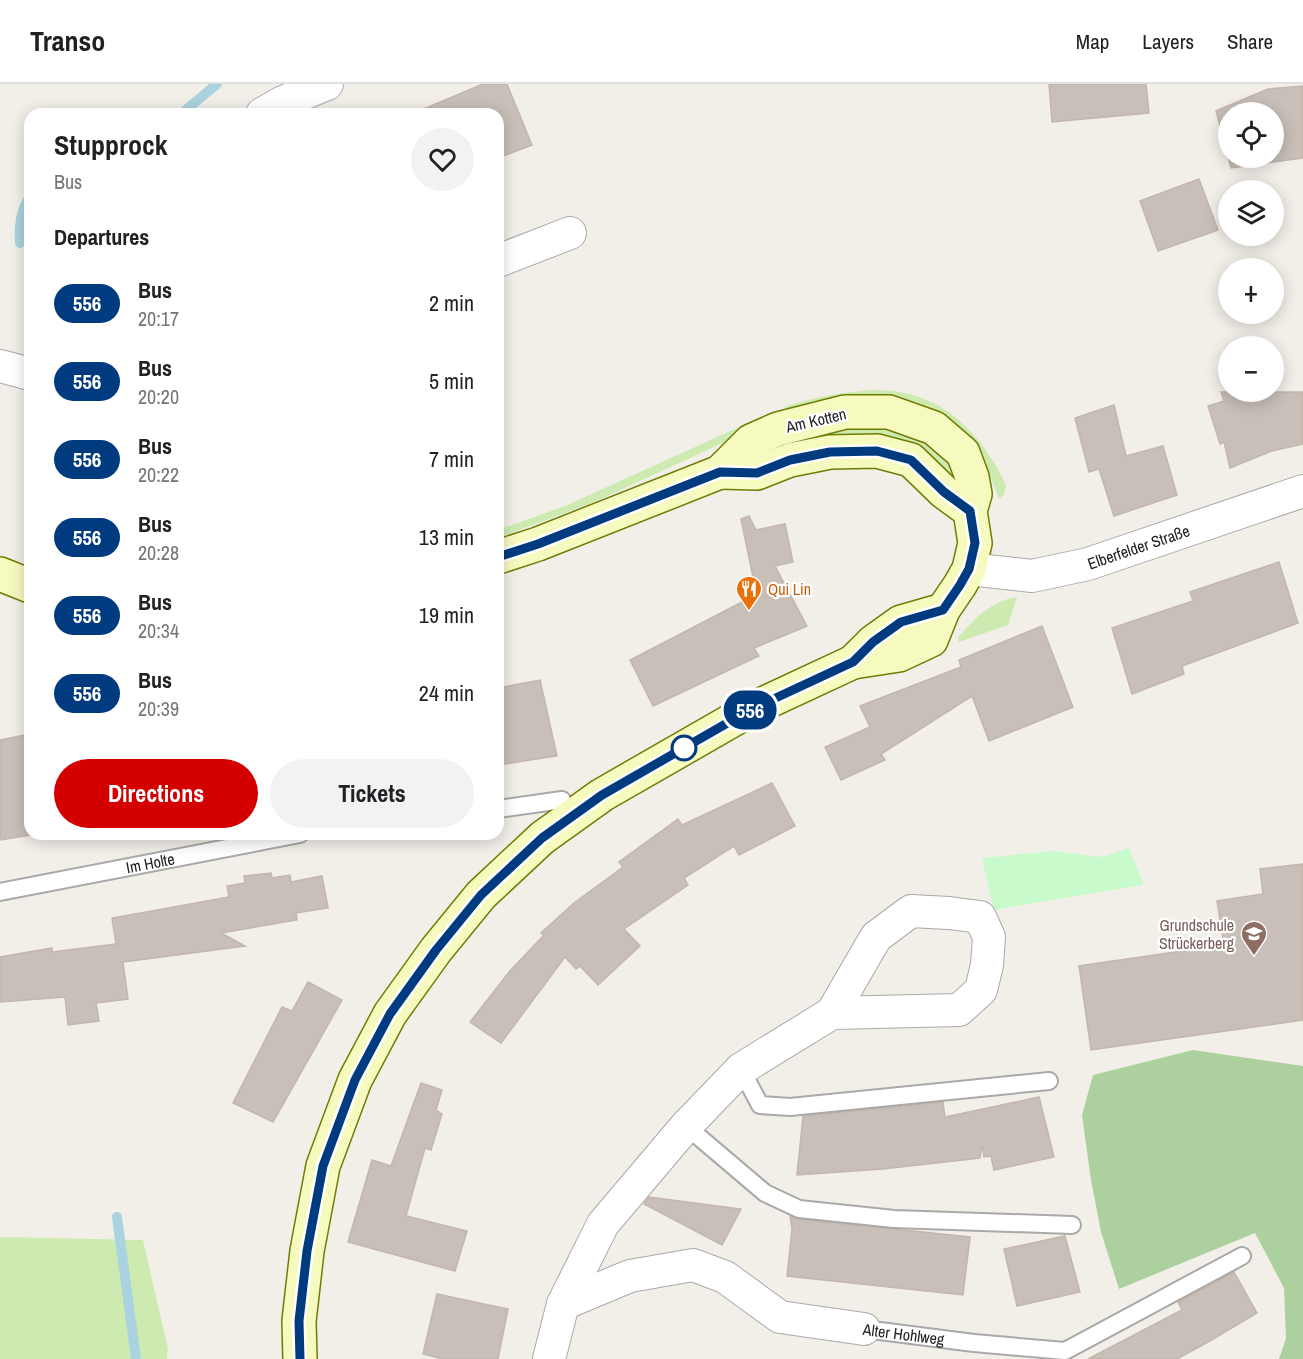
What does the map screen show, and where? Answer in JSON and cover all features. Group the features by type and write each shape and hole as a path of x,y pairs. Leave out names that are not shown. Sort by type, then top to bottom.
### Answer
{"main road":[{"name":"Am Kotten","path":"300,1359 299,1321 307,1251 323,1166 360,1071 390,1014 436,950 481,895 542,838 594,801 750,710 853,662 873,642 901,622 943,610 969,569 975,543 970,511 944,492 911,460 877,451 830,452 790,460 757,473 720,472 538,544 504,555"},
{"path":"0,574 24,584"}],"street":[{"path":"272,108 327,84"},
{"path":"504,259 570,232"},
{"path":"0,366 24,372"},
{"name":"Elberfelder Straße","path":"969,569 1032,576 1088,564 1303,491"},
{"path":"549,1359 563,1304 603,1224 686,1126 741,1069 832,1013 876,937 911,911 949,912 980,917 988,937 987,965 981,990 959,1010 832,1013"},
{"name":"Alter Hohlweg","path":"563,1304 630,1276 693,1265 725,1277 780,1317 864,1329"}],"lane":[{"path":"504,808 562,800"},
{"name":"Im Holte","path":"0,892 269,840"},
{"path":"741,1069 760,1105 790,1107 1049,1081"},
{"path":"686,1126 765,1193 799,1209 894,1219 1072,1225"},
{"name":"Alter Hohlweg","path":"864,1329 974,1343 1065,1351 1242,1256"}],"green space":[{"path":"878,390 919,397 934,403 960,421 991,457 1006,485 1004,494 999,499 980,460 953,427 782,418 786,406 831,395"},
{"path":"759,418 762,425 592,503 504,536 504,528 565,506"},
{"path":"883,425 922,438 957,469 970,494 927,455 899,438 869,434 854,435 794,448 791,438 832,427"},
{"path":"1017,597 1008,625 959,642 958,638 984,612 999,602"},
{"path":"1129,848 1144,885 994,910 982,858 1053,851 1103,857"},
{"path":"1193,1050 1303,1066 1303,1359 1279,1359 1286,1338 1284,1288 1255,1233 1119,1289 1101,1232 1082,1115 1093,1075"},
{"path":"0,1237 143,1240 168,1349 167,1359 0,1359"}],"building":[{"path":"483,84 507,84 532,145 504,156 504,108 426,108"},
{"path":"1049,84 1146,84 1149,113 1052,122"},
{"path":"1303,86 1303,158 1284,161 1284,102 1237,102 1268,89"},
{"path":"1199,179 1218,230 1158,251 1140,201"},
{"path":"1284,392 1303,392 1303,444 1272,451 1230,468 1224,442 1220,444 1208,406 1221,402 1284,402"},
{"path":"1114,405 1126,456 1163,446 1177,495 1114,516 1099,469 1089,472 1075,418"},
{"path":"749,516 756,530 785,524 793,562 775,566 807,626 754,648 759,656 653,706 630,660 744,601 738,591 754,582 741,519"},
{"path":"1279,562 1298,623 1182,666 1184,674 1132,694 1112,628 1193,601 1190,592"},
{"path":"1042,626 1073,707 989,741 972,696 881,754 885,760 841,780 825,747 870,727 860,706 961,667 959,660"},
{"path":"540,680 557,756 504,764 504,687"},
{"path":"24,735 24,836 0,840 0,740"},
{"path":"772,783 795,826 739,855 734,846 684,878 688,885 624,929 640,946 598,985 580,966 576,969 565,957 501,1043 470,1022 510,971 544,935 541,933 574,903 623,867 619,862 678,819 682,825"},
{"name":"Grundschule Strückerberg","path":"1303,864 1303,1020 1091,1050 1079,966 1224,945 1217,901 1263,894 1260,869"},
{"path":"271,873 272,878 290,875 291,882 322,876 328,908 296,913 297,920 221,933 245,946 123,962 128,999 96,1003 99,1021 68,1025 65,997 0,1002 0,957 52,948 52,952 116,944 112,918 229,897 227,886 245,883 244,876"},
{"path":"308,982 342,1000 273,1122 233,1103 282,1007 292,1011"},
{"path":"421,1083 442,1090 436,1110 442,1114 431,1150 425,1148 406,1216 467,1231 455,1271 348,1242 372,1160 391,1166"},
{"path":"1039,1097 1054,1157 994,1170 991,1156 984,1157 982,1145 980,1158 883,1169 797,1175 803,1116 943,1102 945,1117"},
{"path":"649,1197 741,1209 722,1245 644,1204"},
{"path":"790,1216 798,1219 970,1237 963,1295 787,1276 792,1229"},
{"path":"1065,1236 1080,1292 1017,1306 1004,1249"},
{"path":"1234,1272 1257,1313 1177,1359 1088,1359 1182,1310 1178,1302"},
{"path":"437,1294 508,1309 498,1359 443,1359 423,1354"}],"waterway":[{"path":"188,108 217,84"},
{"path":"20,243 24,207"},
{"path":"117,1217 136,1359"}],"bus line":[{"name":"556","path":"300,1359 299,1321 307,1251 323,1166 355,1080 390,1014 436,950 481,895 542,838 602,795 750,710 853,662 873,642 901,622 943,610 969,569 975,543 970,511 944,492 911,460 877,451 830,452 790,460 757,473 720,472 538,544 504,555"}],"place":[{"name":"Qui Lin","path":"749,612"},
{"name":"Grundschule Strückerberg","path":"1254,957"}]}
